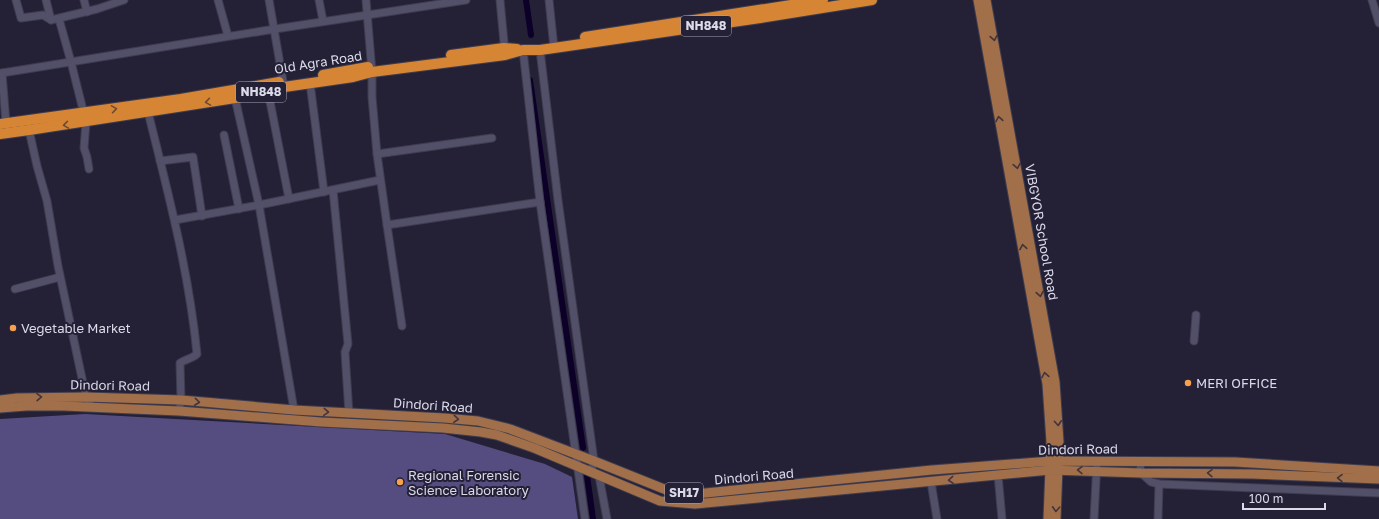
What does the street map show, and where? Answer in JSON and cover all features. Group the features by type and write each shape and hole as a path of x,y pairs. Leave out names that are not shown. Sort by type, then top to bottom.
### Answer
{"highway":[{"name":"NH848","path":"0,134 29,125 85,117 148,112 235,98 268,91 284,84 310,83 353,77 372,70 504,51 540,50 554,45 823,0"},
{"name":"NH848","path":"554,45 760,18 872,0"},
{"name":"Old Agra Road","path":"85,117 181,99 372,70"},
{"name":"NH848","path":"3,124 29,125"}],"main road":[{"name":"VIBGYOR School Road","path":"978,0 1047,384 1054,465"},
{"name":"VIBGYOR School Road","path":"986,0 1055,382 1059,442 1054,465"},
{"name":"Dindori Road","path":"0,400 17,398 86,397 181,400 349,414 478,421 510,429 669,492 696,494 932,470 1054,465 1097,461 1235,462 1379,470"},
{"path":"0,408 26,406 92,407 179,411 321,422 443,428 481,432 516,441 660,501 695,504 998,475 1054,465 1096,471 1141,473 1246,474 1379,479"},
{"path":"1048,519 1054,465"},
{"path":"1054,465 1056,519"}],"street":[{"path":"16,0 20,18 43,15 51,20 87,12 103,3 124,0"},
{"path":"46,0 51,20"},
{"path":"84,0 87,12"},
{"path":"218,0 228,36"},
{"path":"270,0 284,84"},
{"path":"319,0 323,22"},
{"path":"366,0 377,154 402,326"},
{"path":"3,124 1,73 275,28 466,0"},
{"path":"500,0 504,51"},
{"path":"549,0 554,45"},
{"path":"1372,0 1379,23"},
{"path":"59,18 85,117 84,148 87,157 88,169"},
{"path":"523,50 540,202 585,519"},
{"path":"540,50 558,200 595,474 607,519"},
{"path":"310,83 324,192"},
{"path":"268,91 289,199"},
{"path":"235,98 259,205 294,410"},
{"path":"148,112 184,262 193,316 197,354 192,359 183,360 180,363 181,400 179,411"},
{"path":"29,125 37,166 47,202 60,277 86,397 92,407"},
{"path":"224,135 239,209"},
{"path":"377,154 492,138"},
{"path":"160,161 193,157 202,216"},
{"path":"175,220 239,209 380,180"},
{"path":"333,190 348,344 345,352 349,414"},
{"path":"387,225 540,202"},
{"path":"15,289 60,277"},
{"path":"1194,341 1196,315"},
{"path":"1094,519 1097,461"},
{"path":"1140,461 1141,473 1151,482 1159,484 1379,493"},
{"path":"998,475 1002,519"},
{"path":"931,482 937,519"},
{"path":"1158,519 1159,484"}],"shaded area":[{"path":"85,414 445,434 545,464 572,477 578,519 0,519 0,419"}],"waterway":[{"path":"526,0 531,35"},
{"path":"530,80 583,448"},
{"path":"587,475 593,519"}],"place":[{"name":"Vegetable Market","path":"13,328"},
{"name":"MERI OFFICE","path":"1188,383"},
{"name":"Regional Forensic Science Laboratory","path":"400,482"}]}
